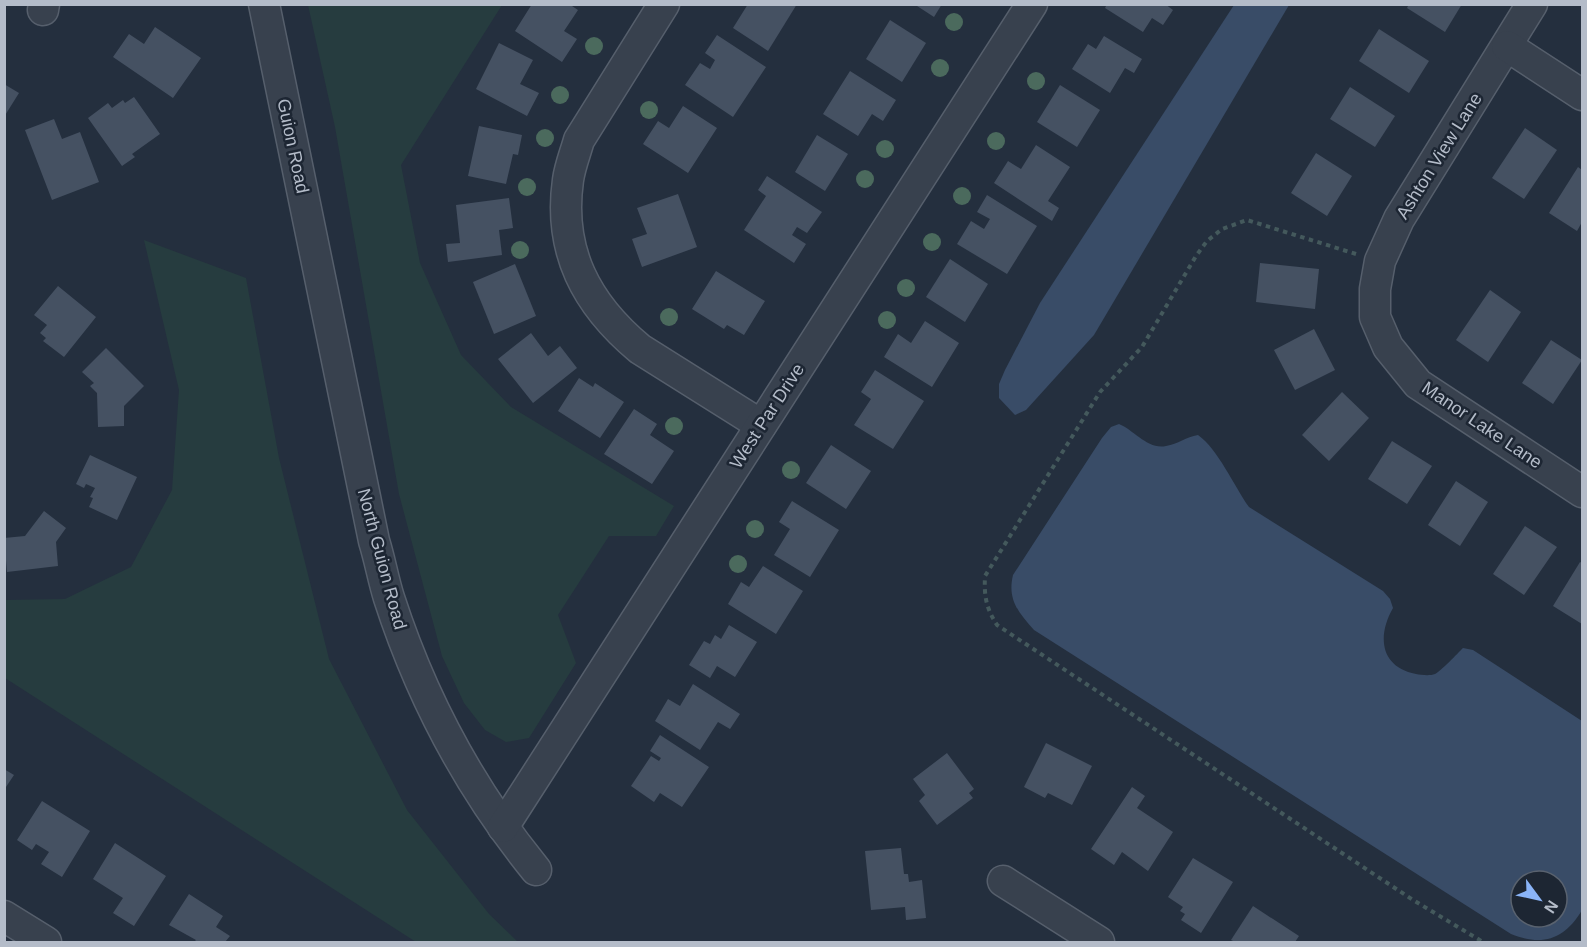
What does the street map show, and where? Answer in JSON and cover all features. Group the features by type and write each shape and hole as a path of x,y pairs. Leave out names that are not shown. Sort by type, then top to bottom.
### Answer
{"street":[{"name":"Guion Road","path":"264,4 322,287"},
{"path":"664,4 579,140 572,160 566,197 572,249 591,296 623,336 761,425"},
{"name":"West Par Drive","path":"503,827 1032,4"},
{"name":"Ashton View Lane","path":"1375,317 1375,289 1380,261 1399,219 1532,4"},
{"path":"1507,46 1582,95"},
{"name":"North Guion Road","path":"322,287 374,541 388,597 421,684 442,728 503,827 536,870"},
{"name":"Manor Lake Lane","path":"1375,317 1388,347 1418,384 1582,492"},
{"path":"1003,881 1099,942"},
{"path":"4,916 46,942"}],"path":[{"path":"1380,261 1247,220 1222,229 1207,241 1142,347 1100,392 985,576 984,592 988,610 998,625 1413,900 1483,942"}],"green space":[{"path":"308,5 502,5 401,165 420,263 461,355 511,407 674,506 656,536 609,536 558,615 576,663 529,738 506,742 485,730 464,703 442,656 399,494 335,127"},
{"path":"144,240 246,278 279,458 329,659 407,810 489,914 518,942 416,942 5,678 5,600 65,599 131,567 172,490 179,390"}],"water":[{"path":"1234,5 1289,5 1094,335 1026,410 1015,415 999,398 999,384 1040,303"},
{"path":"1119,424 1147,442 1159,446 1170,445 1198,435 1219,458 1249,507 1383,591 1390,599 1393,608 1385,629 1384,639 1385,649 1395,665 1416,674 1433,675 1463,648 1473,650 1582,721 1582,910 1569,927 1569,869 1509,869 1509,929 1567,929 1561,934 1543,940 1533,940 1511,934 1034,630 1019,612 1013,599 1013,575 1111,427"}],"building":[{"path":"532,4 569,4 578,10 564,31 577,39 562,62 515,31"},
{"path":"748,4 797,4 768,51 733,28"},
{"path":"914,4 942,4 934,17"},
{"path":"1107,4 1165,4 1173,10 1163,25 1152,18 1143,32 1105,8"},
{"path":"1409,4 1462,4 1445,32 1407,8"},
{"path":"890,20 926,43 902,82 866,59"},
{"path":"155,27 201,58 173,98 113,57 129,34 144,44"},
{"path":"1379,29 1429,61 1409,93 1359,61"},
{"path":"717,35 766,67 733,117 685,85 700,63 710,69 715,60 705,53"},
{"path":"1104,36 1142,59 1134,73 1125,68 1110,93 1072,69 1088,44 1096,49"},
{"path":"499,43 533,60 520,84 539,93 527,116 476,89"},
{"path":"850,71 896,100 883,121 872,114 858,136 823,114"},
{"path":"4,84 19,93 4,117"},
{"path":"1060,85 1100,110 1077,147 1037,122"},
{"path":"1350,87 1395,116 1375,147 1330,119"},
{"path":"134,97 160,134 132,154 135,157 122,166 88,118 108,103 112,108 123,100 125,103"},
{"path":"683,106 717,128 688,173 643,144 658,121 669,128"},
{"path":"54,119 62,139 80,132 99,182 52,200 25,130"},
{"path":"479,126 522,135 518,155 513,154 506,184 468,176"},
{"path":"1525,128 1557,150 1524,199 1492,178"},
{"path":"817,135 848,154 825,191 795,172"},
{"path":"1036,145 1070,167 1048,201 1059,208 1052,221 994,183 1008,161 1021,169"},
{"path":"1316,153 1352,176 1327,216 1291,193"},
{"path":"1578,167 1582,170 1582,222 1577,231 1549,213"},
{"path":"767,176 822,212 807,233 797,227 792,235 806,244 794,263 744,230 766,196 758,190"},
{"path":"678,194 697,247 642,267 632,239 647,234 637,208"},
{"path":"987,195 1037,226 1007,274 957,244 971,221 984,229 990,219 977,212"},
{"path":"509,198 513,228 499,230 502,255 448,262 446,244 460,243 456,205"},
{"path":"950,259 988,284 965,322 926,297"},
{"path":"1260,263 1319,269 1315,309 1256,302"},
{"path":"515,264 536,316 494,334 473,282"},
{"path":"716,271 765,301 744,335 727,325 724,329 692,309"},
{"path":"58,286 96,317 64,357 43,341 46,338 40,333 47,325 34,315"},
{"path":"1490,290 1521,312 1488,362 1456,340"},
{"path":"925,321 959,343 932,387 884,357 898,334 911,343"},
{"path":"1314,329 1335,370 1295,390 1274,350"},
{"path":"531,333 548,356 560,346 577,368 533,403 498,359"},
{"path":"1551,340 1582,360 1553,404 1522,383"},
{"path":"106,348 144,386 124,406 124,426 98,427 97,393 90,386 94,383 82,372"},
{"path":"875,370 924,401 893,449 854,425 871,399 861,392"},
{"path":"579,378 593,387 595,383 624,402 600,438 558,411"},
{"path":"1342,392 1369,418 1329,461 1302,435"},
{"path":"634,409 657,424 650,435 674,451 652,484 604,454"},
{"path":"1392,441 1432,466 1407,504 1368,479"},
{"path":"831,445 871,471 846,509 806,483"},
{"path":"90,455 137,477 117,520 89,507 93,498 90,497 95,488 86,484 84,488 76,484"},
{"path":"1456,481 1488,502 1460,546 1428,525"},
{"path":"792,501 839,530 810,577 774,555 790,529 779,522"},
{"path":"44,511 66,528 56,542 58,566 7,572 4,538 25,536"},
{"path":"1525,526 1557,547 1524,595 1493,574"},
{"path":"1580,562 1582,563 1582,624 1553,606"},
{"path":"763,566 803,591 776,634 728,604 741,582 749,587"},
{"path":"729,625 757,642 735,677 717,666 710,678 689,665 704,641 710,644 715,635 721,639"},
{"path":"693,684 740,714 730,729 718,722 700,750 655,721 668,699 680,706"},
{"path":"660,735 709,767 682,807 660,793 654,802 631,786 651,756 659,761 661,758 650,751"},
{"path":"1046,743 1092,766 1072,805 1048,793 1045,798 1024,787"},
{"path":"947,753 974,789 969,793 973,798 937,825 919,801 925,795 913,779"},
{"path":"4,769 14,775 4,790"},
{"path":"1132,787 1145,796 1137,808 1173,832 1148,871 1122,852 1114,865 1091,849"},
{"path":"42,801 90,831 62,877 41,864 49,852 36,844 32,850 17,840"},
{"path":"115,843 166,876 134,926 113,913 123,898 93,879"},
{"path":"901,848 904,874 908,874 909,882 922,880 926,918 906,920 905,907 871,910 865,851"},
{"path":"1193,858 1233,882 1201,933 1181,920 1185,914 1180,911 1183,907 1168,897"},
{"path":"189,894 223,916 216,927 230,936 225,942 194,942 196,940 169,925"},
{"path":"1253,906 1299,936 1295,942 1235,942 1231,940"}]}
